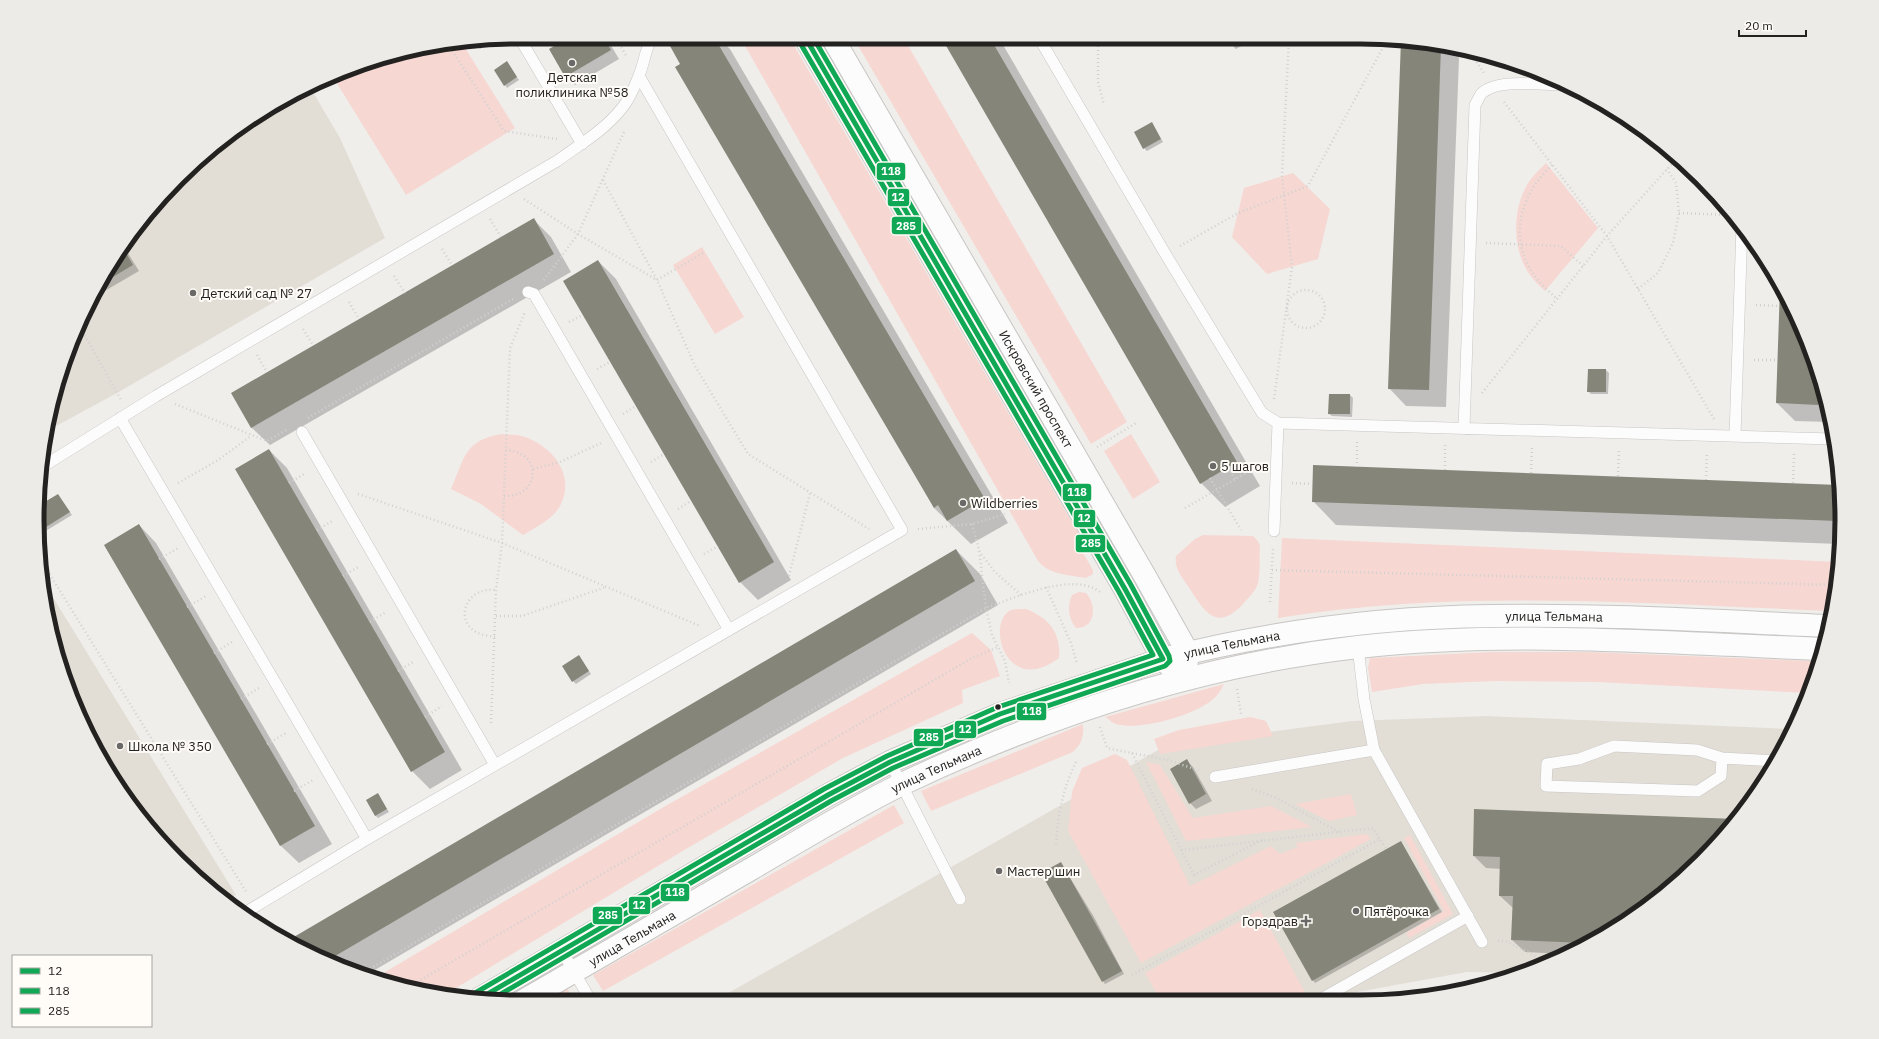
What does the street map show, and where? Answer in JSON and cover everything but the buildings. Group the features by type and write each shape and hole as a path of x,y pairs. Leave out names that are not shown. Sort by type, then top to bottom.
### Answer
{"street":[{"name":"Искровский проспект","path":"810,44 1125,589 1163,660 1184,680"},
{"name":"Искровский проспект","path":"836,44 1188,653"},
{"name":"улица Тельмана","path":"488,994 828,795 890,762 1000,714 1188,653 1356,624 1484,616 1594,616 1823,626"},
{"name":"улица Тельмана","path":"533,995 841,817 901,785 1011,736 1092,707 1184,680 1289,658 1358,647 1430,641 1491,639 1596,640 1817,649"},
{"path":"1184,680 1188,653"}],"lane":[{"path":"524,44 582,144"},
{"path":"47,464 156,396 557,161 582,144 605,126 623,108 639,76 648,44"},
{"path":"1043,44 1166,254 1262,413 1278,423 1828,439"},
{"path":"249,910 367,839 492,760 725,632 902,530 639,76"},
{"path":"1464,429 1475,105 1481,94 1493,86 1505,84 1552,85"},
{"path":"1730,436 1738,359 1742,236"},
{"path":"531,293 616,436 725,632"},
{"path":"124,416 163,492 367,839"},
{"path":"1274,531 1278,423"},
{"path":"302,432 492,760"},
{"path":"1358,647 1364,699 1374,750 1482,942"},
{"path":"1722,758 1721,776 1698,791 1546,786 1547,764 1579,759 1614,746 1697,750 1722,758 1769,761"},
{"path":"1216,777 1374,750"},
{"path":"890,762 960,899"},
{"path":"1328,995 1468,916"},
{"path":"562,951 588,995"}],"path":[{"path":"1098,44 1098,82 1104,105"},
{"path":"1273,403 1292,266 1282,176 1289,44"},
{"path":"1179,247 1238,213 1308,186 1384,45"},
{"path":"451,49 504,131 582,144"},
{"path":"1474,58 1552,165 1607,236 1638,289 1730,436"},
{"path":"554,267 578,234 618,146"},
{"path":"1464,416 1607,236 1673,162"},
{"path":"1552,165 1531,188 1523,206 1520,225 1521,245 1525,260 1532,273 1557,300"},
{"path":"1638,289 1658,273 1673,243 1679,213 1676,183 1667,169"},
{"path":"603,180 657,280 695,366 748,454 854,520"},
{"path":"509,189 578,234 657,280"},
{"path":"1679,213 1725,216"},
{"path":"1470,243 1560,246 1583,266"},
{"path":"657,280 705,252"},
{"path":"1306,289 1316,292 1323,298 1326,307 1324,316 1319,324 1310,328 1301,328 1293,324 1287,316 1287,306 1290,298 1297,292 1306,289"},
{"path":"304,420 520,294 531,293 518,323 510,348 502,543 496,590 492,760"},
{"path":"1739,305 1780,306"},
{"path":"83,332 124,416"},
{"path":"1738,359 1778,360"},
{"path":"156,396 267,441 291,427"},
{"path":"1097,447 1136,423"},
{"path":"1357,466 1358,425"},
{"path":"1445,470 1446,428"},
{"path":"1531,473 1533,430"},
{"path":"1618,476 1620,433"},
{"path":"163,492 218,460 252,436"},
{"path":"533,469 560,462 616,436"},
{"path":"1706,480 1708,436"},
{"path":"1793,483 1794,438"},
{"path":"1185,508 1251,470 1277,444"},
{"path":"504,496 519,495 526,490 530,484 533,469 530,461 523,454 515,450 506,450"},
{"path":"1228,468 1235,480"},
{"path":"1210,478 1241,530"},
{"path":"1307,484 1312,484"},
{"path":"356,492 502,543 606,586 725,632"},
{"path":"783,599 810,493"},
{"path":"902,530 972,524 1004,514"},
{"path":"972,524 978,550 986,608 992,635 1004,661 1009,684"},
{"path":"1270,602 1274,531"},
{"path":"978,550 994,571 1022,596"},
{"path":"47,570 256,906"},
{"path":"1272,570 1831,585"},
{"path":"368,970 986,608 1046,587 1086,585 1099,591 1102,595"},
{"path":"496,616 522,616 606,586"},
{"path":"1046,587 1071,643 1078,670"},
{"path":"495,637 477,632 470,626 466,618 465,609 473,594 480,590 496,590"},
{"path":"214,653 247,634"},
{"path":"415,983 972,658 998,647"},
{"path":"241,699 274,680"},
{"path":"1236,683 1241,714"},
{"path":"1098,722 1107,748 1132,753 1194,875 1262,840"},
{"path":"267,744 300,725"},
{"path":"1056,844 1058,816 1068,777 1077,760"},
{"path":"294,791 328,771"},
{"path":"1181,850 1373,828 1386,849"},
{"path":"1132,975 1380,839"},
{"path":"1482,942 1506,941 1541,959"}],"shaded area":[{"path":"744,44 793,44 1084,543 1079,546 1093,570 1093,574 1086,578 1060,574 1048,569 1038,561"},
{"path":"857,44 907,44 1127,422 1091,444"},
{"path":"465,47 515,128 406,195 336,81 396,60 427,53"},
{"name":"Детский сад № 27","path":"313,91 340,138 385,238 117,393 53,428 60,396 69,367 93,309 124,255 142,230 183,183 230,142 255,124"},
{"path":"1546,163 1598,228 1545,291 1535,281 1524,266 1520,255 1516,233 1516,221 1521,199 1527,185"},
{"path":"1293,173 1330,209 1318,259 1267,274 1232,237 1244,188"},
{"path":"702,247 744,317 715,334 673,265"},
{"path":"501,434 522,436 535,442 552,455 559,463 563,473 565,493 558,509 544,522 523,535 481,504 451,489 467,452 480,441"},
{"path":"1131,434 1160,482 1133,499 1104,451"},
{"path":"1203,535 1253,536 1258,541 1260,546 1257,586 1242,605 1233,613 1224,617 1210,615 1205,610 1177,568 1176,556 1195,539"},
{"path":"1282,538 1833,562 1826,611 1624,602 1484,601 1415,603 1346,609 1278,618"},
{"name":"Школа № 350","path":"50,592 236,895 230,897 183,856 142,809 124,784 93,730 80,701 60,643"},
{"path":"1079,592 1086,593 1090,598 1093,615 1088,624 1083,627 1076,628 1071,620 1069,604 1072,595"},
{"path":"1026,609 1041,617 1056,633 1059,658 1041,668 1025,669 1014,664 1005,654 1001,641 1000,628 1003,617 1011,610"},
{"path":"972,633 991,650 1000,676 962,690 963,703 843,758 686,849 452,990 427,986 381,974 662,808"},
{"path":"1492,652 1589,652 1813,661 1802,693 1598,682 1495,681 1423,684 1372,692 1368,668 1370,658"},
{"path":"1224,684 1218,695 1200,708 1164,721 1137,726 1126,726 1115,723 1105,717"},
{"path":"1487,716 1787,729 1755,784 1737,809 1696,856 1673,877 1624,915 1597,931 1570,946 1541,959 1503,973 1467,972 1352,993 1348,995 725,995 1167,745 1352,721"},
{"path":"1250,717 1266,721 1273,736 1160,754 1154,739 1179,730"},
{"path":"1083,724 1082,739 1073,752 931,811 921,791"},
{"path":"1115,754 1127,760 1190,886 1271,846 1280,854 1298,847 1295,843 1367,834 1371,839 1141,963 1068,831 1072,792 1082,768"},
{"path":"1146,762 1160,765 1193,818 1271,806 1312,827 1186,841"},
{"path":"1351,794 1357,815 1329,821 1295,804"},
{"path":"894,805 904,823 603,991 593,975"},
{"path":"1410,835 1453,914 1409,938 1406,933 1444,911 1404,838"},
{"path":"1260,910 1306,994 1158,995 1145,973"},
{"path":"567,988 571,995 555,995"}],"transit line":[{"name":"285","path":"475,993 824,789 887,756 998,707 1153,655 1119,592 801,44"},
{"name":"12","path":"488,994 828,795 890,762 1000,714 1163,659 1125,589 809,44"},
{"name":"118","path":"500,994 831,801 893,768 1003,721 1165,666 1170,661 1169,656 1131,585 817,44"}],"place":[{"name":"Детская поликлиника №58","path":"572,63"},
{"name":"Детский сад № 27","path":"193,293"},
{"name":"5 шагов","path":"1213,466"},
{"name":"Wildberries","path":"963,503"},
{"name":"Школа № 350","path":"120,746"},
{"name":"Мастер шин","path":"999,871"},
{"name":"Пятёрочка","path":"1356,911"},
{"name":"Горздрав","path":"1306,921"}]}
